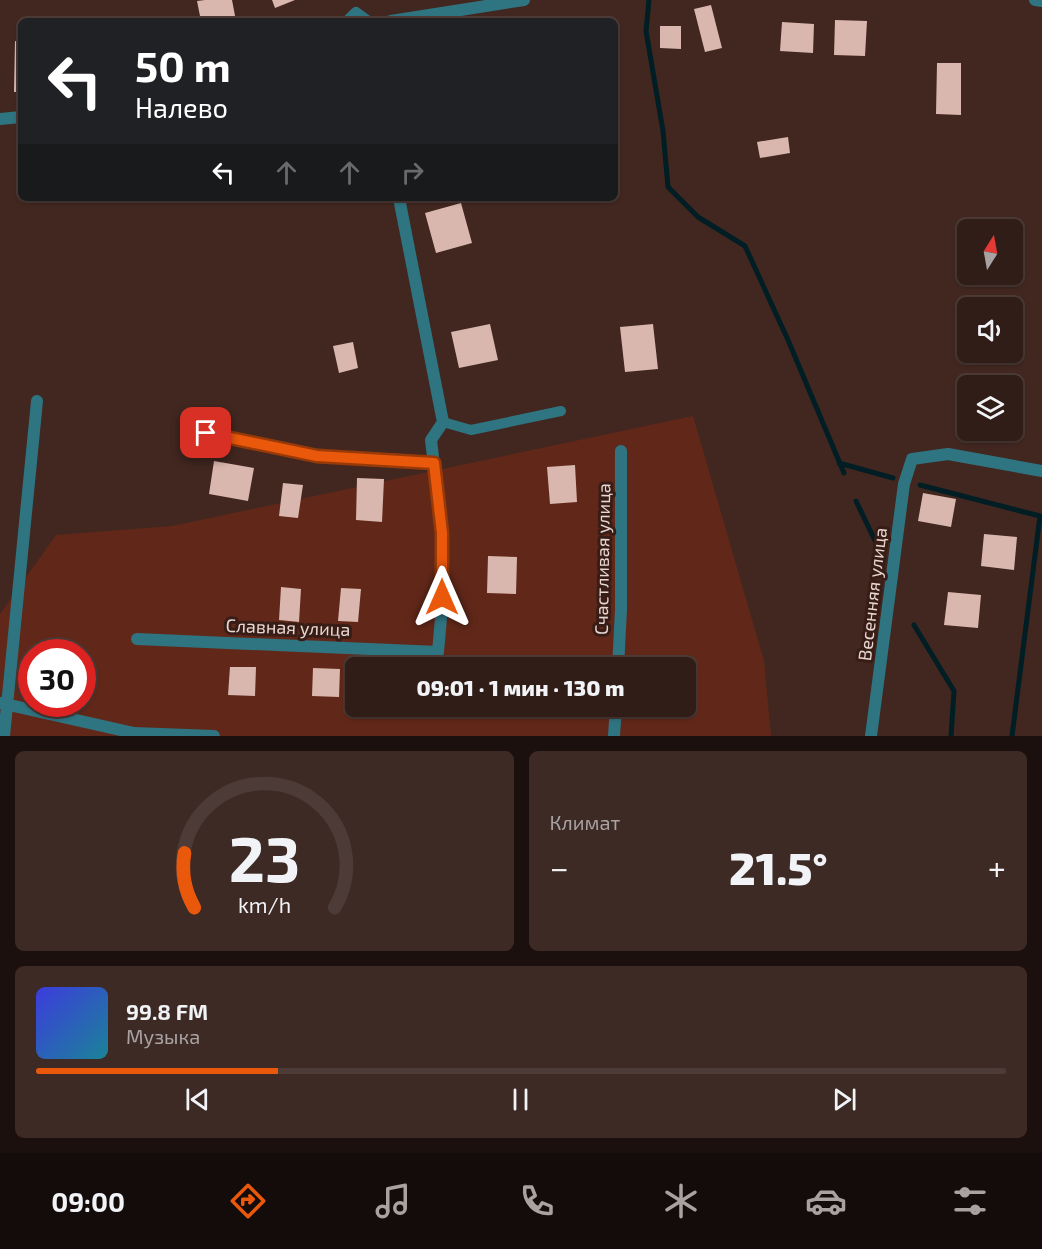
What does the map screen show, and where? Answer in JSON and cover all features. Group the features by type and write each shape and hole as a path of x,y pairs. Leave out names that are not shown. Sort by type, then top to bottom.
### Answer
{"street":[{"path":"352,0 354,18"},
{"path":"410,18 524,0"},
{"path":"1035,0 1042,0"},
{"path":"0,119 18,117"},
{"path":"400,201 443,422"},
{"path":"4,736 3,704 37,401"},
{"name":"Счастливая улица","path":"619,657 621,609 621,451"},
{"name":"Весенняя улица","path":"871,736 904,484 912,459 948,454 1042,471"},
{"name":"Славная улица","path":"137,639 438,651 441,618 442,533 434,463"},
{"path":"3,704 134,733 214,736"},
{"path":"614,736 615,717"}],"lane":[{"path":"206,433 317,456 434,463 431,440 443,422 471,430 561,411"}],"shaded area":[{"path":"693,416 764,661 771,736 0,736 0,614 56,535 172,526"}],"building":[{"path":"232,0 235,18 200,18 197,1"},
{"path":"272,0 295,0 275,8"},
{"path":"711,5 722,48 705,52 694,9"},
{"path":"835,20 867,21 865,56 834,55"},
{"path":"782,22 814,24 813,53 780,51"},
{"path":"660,26 681,26 681,49 660,48"},
{"path":"15,41 18,42 18,92 14,92"},
{"path":"937,63 961,63 961,115 936,114"},
{"path":"788,137 790,153 760,158 757,142"},
{"path":"461,203 472,243 436,253 425,213"},
{"path":"490,324 498,360 459,368 451,332"},
{"path":"653,324 658,369 625,372 620,327"},
{"path":"353,342 358,368 339,373 333,346"},
{"path":"214,461 254,468 248,501 209,494"},
{"path":"575,465 577,502 550,504 547,467"},
{"path":"357,478 384,479 382,522 356,520"},
{"path":"283,483 303,485 298,518 279,516"},
{"path":"923,493 956,499 951,527 918,521"},
{"path":"984,534 1017,537 1014,570 981,566"},
{"path":"488,556 517,557 516,594 487,593"},
{"path":"281,587 301,589 299,622 279,620"},
{"path":"341,588 361,589 358,622 338,621"},
{"path":"948,592 981,595 978,628 944,625"},
{"path":"230,667 256,667 255,696 228,695"},
{"path":"313,668 340,669 339,697 312,696"}],"waterway":[{"path":"649,0 646,31 663,131 668,187 698,217 745,246 788,340 844,473"},
{"path":"839,463 893,478"},
{"path":"920,485 1040,516 1012,736"},
{"path":"856,501 880,551"},
{"path":"914,625 954,691 951,736"}],"route":[{"path":"206,433 317,456 434,463 442,533 442,597"}]}
